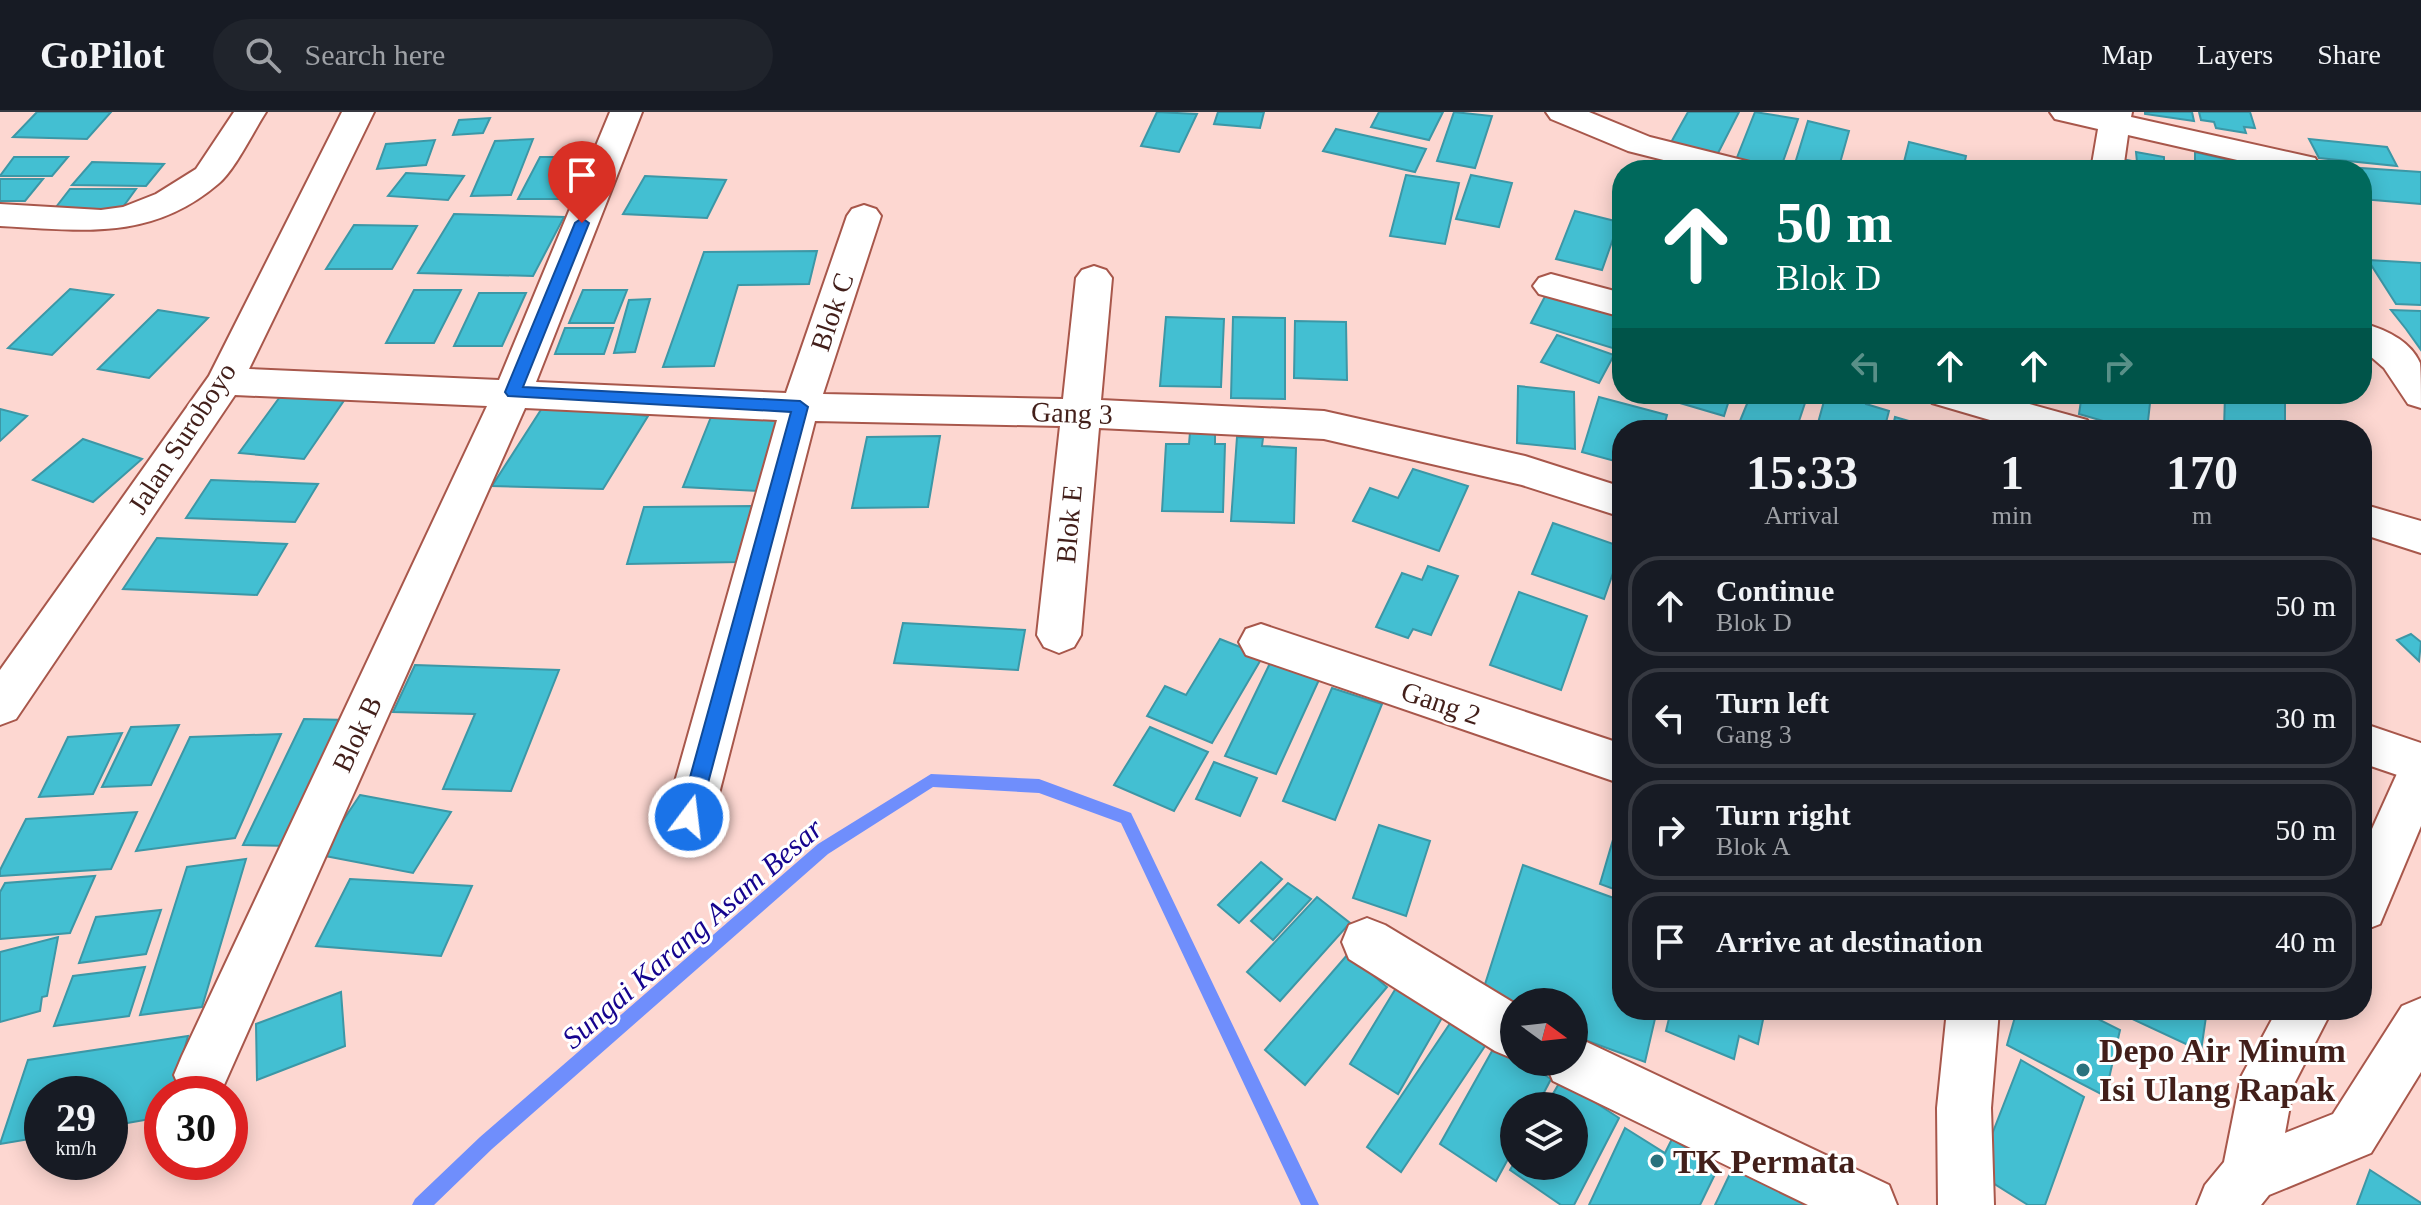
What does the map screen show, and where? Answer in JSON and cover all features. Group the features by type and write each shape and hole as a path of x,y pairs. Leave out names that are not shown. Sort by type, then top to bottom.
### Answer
{"street":[{"path":"0,215 101,221 130,217 168,201 208,176 250,112"},
{"name":"Jalan Suroboyo","path":"0,706 225,381 293,238 358,112"},
{"name":"Blok B","path":"201,1075 513,392 626,112"},
{"path":"1562,112 1639,144 1702,160"},
{"path":"2066,112 2116,117 2284,160"},
{"path":"2109,160 2116,117"},
{"name":"Blok C","path":"689,817 800,407 864,216"},
{"name":"Blok E","path":"1059,635 1094,278"},
{"path":"1551,286 1612,302"},
{"path":"2372,339 2397,356 2421,395"},
{"name":"Gang 3","path":"225,381 800,407 1079,413 1324,425 1525,471 1612,499"},
{"path":"1991,404 2060,419"},
{"path":"2372,522 2421,537"},
{"name":"Gang 2","path":"1261,642 1612,761"},
{"path":"2372,746 2421,763"},
{"path":"2372,885 2421,770"},
{"path":"1367,942 1500,1024"},
{"path":"1966,1205 1964,1108 1972,1020"},
{"path":"2237,1190 2268,1077 2300,1020"},
{"path":"2237,1190 2352,1134 2421,1024"},
{"path":"1588,1070 1869,1205"}],"building":[{"path":"37,112 111,112 87,139 13,137"},
{"path":"1157,112 1197,114 1179,152 1141,146"},
{"path":"1218,112 1264,112 1260,128 1214,124"},
{"path":"1379,112 1443,112 1429,140 1371,127"},
{"path":"1454,112 1492,116 1475,168 1437,161"},
{"path":"1688,112 1739,112 1715,159 1669,146"},
{"path":"1755,112 1798,119 1784,160 1736,160"},
{"path":"2192,112 2194,121 2145,114"},
{"path":"2199,112 2250,112 2255,128 2244,127 2246,133 2216,128 2214,122 2201,120"},
{"path":"490,118 483,133 453,135 459,120"},
{"path":"1808,121 1849,131 1841,160 1796,160"},
{"path":"1336,129 1426,149 1415,172 1323,151"},
{"path":"533,139 511,195 471,196 495,141"},
{"path":"2309,139 2387,147 2397,166 2372,163 2372,160 2319,158"},
{"path":"435,140 426,165 377,169 386,144"},
{"path":"1909,142 1966,156 1965,160 1904,160"},
{"path":"2136,152 2164,157 2164,160 2137,160"},
{"path":"2195,152 2230,160 2195,160"},
{"path":"14,157 68,157 52,176 0,176"},
{"path":"540,157 589,157 569,199 518,199"},
{"path":"92,162 164,164 146,186 72,185"},
{"path":"2372,169 2421,172 2421,204 2372,200"},
{"path":"406,173 464,176 448,200 388,196"},
{"path":"1406,175 1459,183 1445,244 1390,236"},
{"path":"1471,175 1512,183 1499,227 1456,219"},
{"path":"645,176 726,180 707,218 623,214"},
{"path":"0,179 43,179 25,201 0,201"},
{"path":"70,189 136,189 120,211 53,211"},
{"path":"1575,211 1612,220 1612,242 1602,270 1556,259"},
{"path":"454,214 564,217 533,276 418,273"},
{"path":"354,225 417,226 392,269 326,269"},
{"path":"817,251 809,284 738,285 714,366 663,367 704,252"},
{"path":"2372,260 2421,263 2421,305 2396,304 2372,266"},
{"path":"1550,287 1612,306 1612,348 1531,323"},
{"path":"70,289 113,295 52,355 8,348"},
{"path":"414,290 461,290 434,343 386,343"},
{"path":"583,290 627,290 614,323 569,323"},
{"path":"479,293 526,293 502,346 454,346"},
{"path":"650,299 635,352 614,353 629,300"},
{"path":"158,310 208,318 149,378 98,369"},
{"path":"2391,310 2421,311 2421,350 2406,329"},
{"path":"1166,317 1224,319 1221,387 1160,386"},
{"path":"1233,317 1285,318 1285,399 1231,398"},
{"path":"1295,321 1346,322 1347,380 1294,378"},
{"path":"565,328 613,328 604,354 555,354"},
{"path":"1557,335 1612,354 1599,383 1541,362"},
{"path":"1518,386 1574,392 1575,449 1517,443"},
{"path":"282,394 345,399 304,459 239,453"},
{"path":"1599,397 1612,400 1612,404 1625,404 1667,415 1666,420 1612,420 1612,460 1582,452"},
{"path":"1683,404 1728,404 1724,416"},
{"path":"1747,404 1805,404 1799,420 1740,420"},
{"path":"1823,404 1866,404 1889,411 1887,420 1819,420"},
{"path":"2080,404 2150,404 2148,420 2100,420 2079,414"},
{"path":"2225,404 2285,404 2285,420 2224,420"},
{"path":"544,405 648,416 603,489 492,486"},
{"path":"0,409 27,416 0,441"},
{"path":"711,417 784,421 758,491 683,487"},
{"path":"1190,432 1215,432 1215,444 1225,444 1223,512 1162,511 1166,444 1189,444"},
{"path":"940,436 928,507 852,508 867,437"},
{"path":"1237,437 1263,438 1262,446 1296,448 1294,523 1231,521"},
{"path":"83,439 142,459 93,502 33,480"},
{"path":"1413,469 1468,486 1439,551 1353,521 1370,488 1398,498"},
{"path":"211,480 318,484 295,522 186,518"},
{"path":"752,506 739,562 627,564 644,507"},
{"path":"1553,523 1612,544 1612,576 1604,599 1532,574"},
{"path":"157,538 287,544 257,595 123,589"},
{"path":"1428,566 1458,576 1431,635 1413,629 1408,638 1376,627 1402,573 1422,580"},
{"path":"1519,592 1587,616 1561,690 1490,665"},
{"path":"903,623 1025,630 1018,670 894,663"},
{"path":"2411,634 2421,642 2419,661 2397,640"},
{"path":"1220,639 1263,656 1212,743 1147,716 1165,686 1186,695"},
{"path":"1274,655 1323,671 1276,774 1225,756"},
{"path":"415,665 559,670 511,791 443,789 475,714 393,712"},
{"path":"1332,688 1382,704 1335,820 1283,801"},
{"path":"304,719 348,720 290,846 243,845"},
{"path":"179,725 151,785 102,787 131,727"},
{"path":"1150,727 1208,752 1174,811 1114,785"},
{"path":"122,733 93,794 39,797 68,737"},
{"path":"281,734 235,838 136,851 190,737"},
{"path":"1214,762 1257,778 1240,816 1196,799"},
{"path":"360,795 451,812 413,873 320,855"},
{"path":"137,812 111,869 0,876 0,870 26,819"},
{"path":"1379,825 1430,841 1406,916 1353,898"},
{"path":"1612,843 1612,888 1600,884"},
{"path":"246,859 202,1007 140,1015 187,867"},
{"path":"1261,862 1282,879 1239,923 1218,905"},
{"path":"1523,865 1612,897 1612,1020 1655,1020 1645,1062 1588,1041 1588,988 1500,988 1500,1008 1480,1000"},
{"path":"95,876 70,933 0,939 0,892 5,883"},
{"path":"350,879 472,886 441,956 316,946"},
{"path":"1288,883 1311,899 1273,940 1251,921"},
{"path":"1317,897 1350,923 1280,1001 1247,972"},
{"path":"161,910 146,954 79,963 96,917"},
{"path":"58,937 47,996 42,997 40,1011 0,1022 0,952"},
{"path":"1348,954 1387,987 1305,1085 1265,1050"},
{"path":"145,967 129,1016 54,1026 73,976"},
{"path":"1396,988 1443,1016 1398,1094 1350,1064"},
{"path":"341,992 345,1046 257,1080 256,1024"},
{"path":"1455,1016 1489,1040 1401,1172 1367,1147"},
{"path":"1669,1020 1763,1020 1758,1044 1739,1036 1734,1059 1666,1031"},
{"name":"Depo Air Minum Isi Ulang Rapak","path":"2014,1020 2100,1020 2120,1030 2105,1096 2007,1045"},
{"path":"2134,1020 2206,1020 2201,1051"},
{"path":"188,1036 177,1076 144,1076 144,1120 128,1123 128,1076 24,1076 24,1140 0,1144 28,1060"},
{"path":"1496,1044 1500,1047 1500,1076 1546,1076 1551,1079 1544,1092 1500,1092 1500,1174 1496,1181 1440,1144"},
{"path":"2021,1060 2084,1097 2045,1205 2028,1205 1977,1173"},
{"path":"1561,1080 1579,1092 1554,1092"},
{"path":"1588,1098 1619,1118 1588,1178"},
{"name":"TK Permata","path":"1625,1128 1665,1153 1672,1139 1718,1168 1700,1205 1589,1205"},
{"path":"1739,1155 1817,1205 1715,1205"},
{"path":"2370,1170 2421,1203 2421,1205 2357,1205"},
{"path":"1525,1180 1587,1180 1574,1205 1561,1205"}],"waterway":[{"name":"Sungai Karang Asam Besar","path":"421,1205 486,1143 823,849 931,780 1039,786 1126,818 1310,1205"}],"place":[{"name":"Depo Air Minum Isi Ulang Rapak","path":"2083,1070"},
{"name":"TK Permata","path":"1657,1161"}],"route":[{"path":"582,223 513,392 800,407 689,817"}]}
